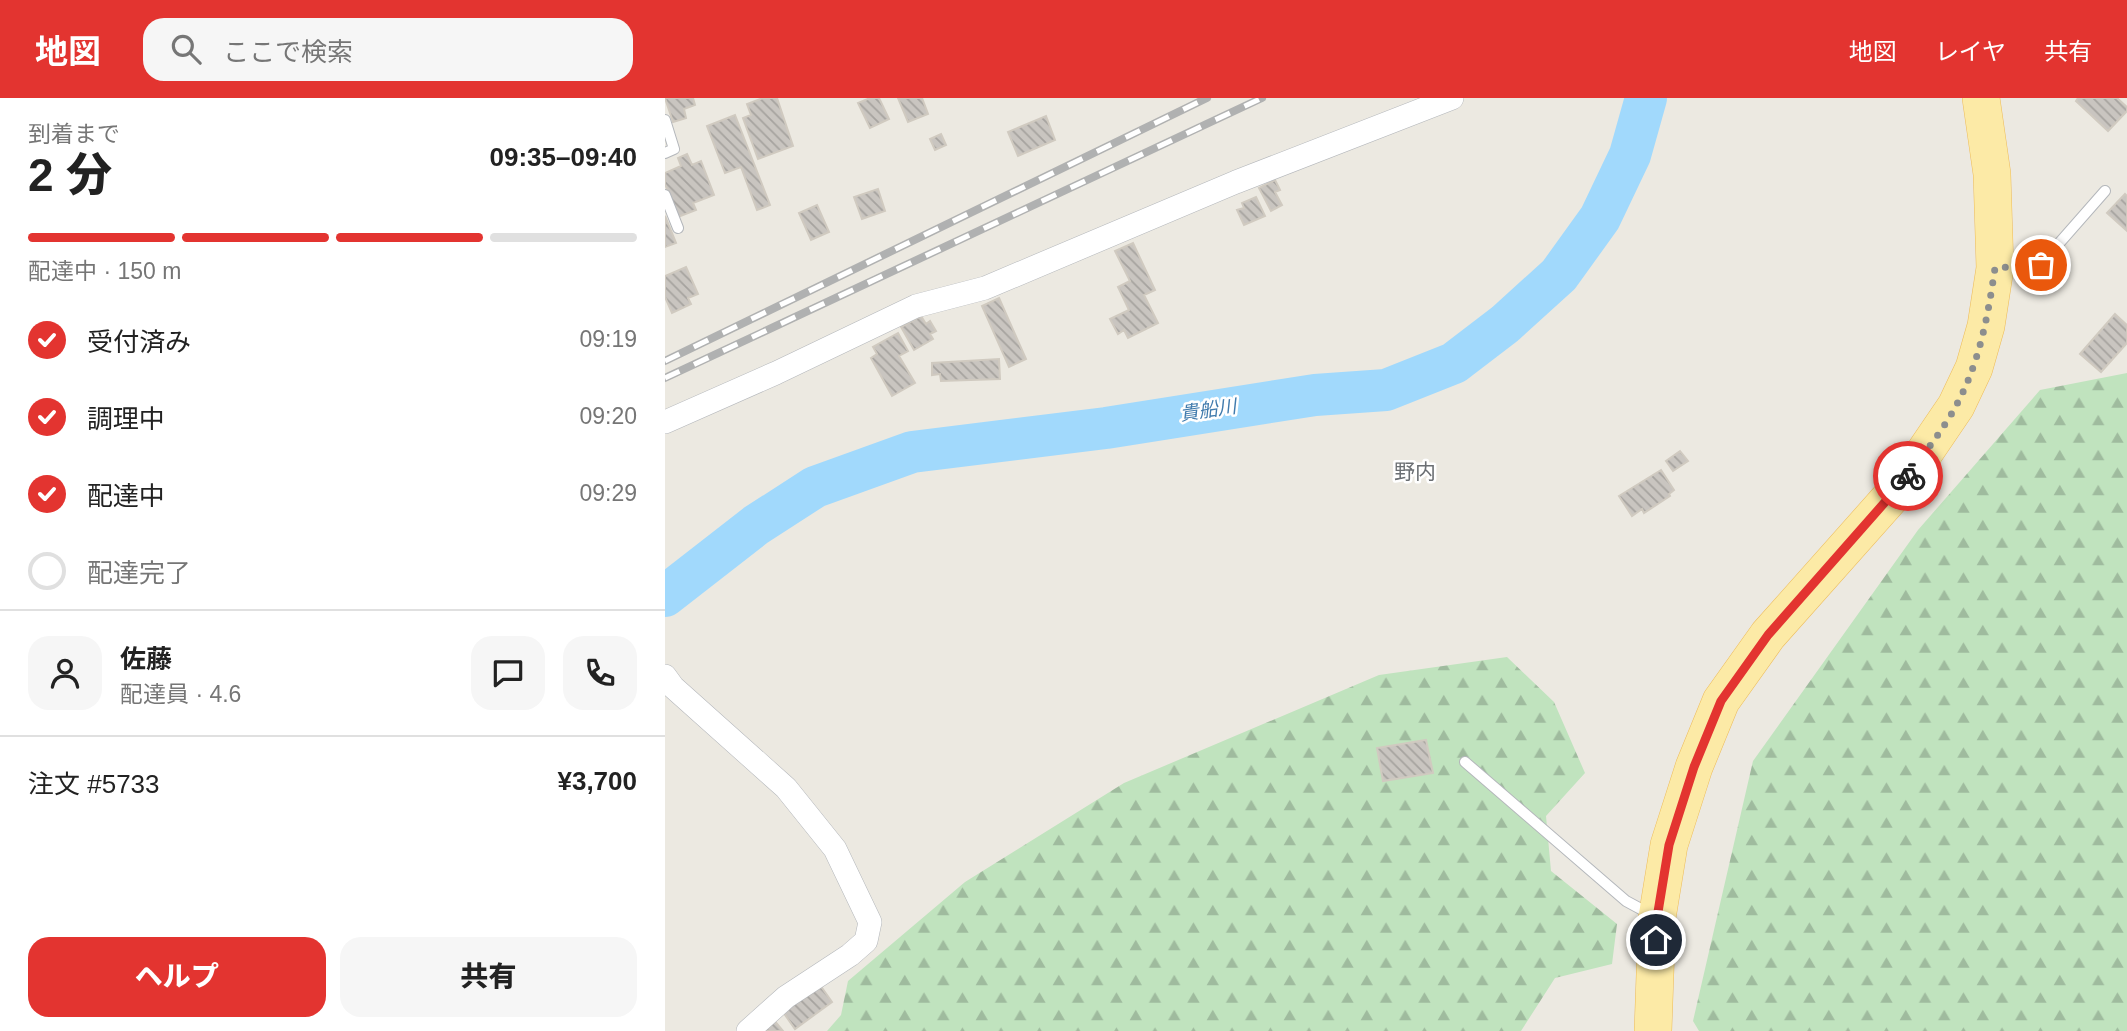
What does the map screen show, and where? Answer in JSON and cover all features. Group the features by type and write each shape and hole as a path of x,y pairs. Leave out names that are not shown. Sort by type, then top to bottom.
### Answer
{"main road":[{"path":"1653,1031 1657,918 1669,845 1694,767 1721,701 1768,635 1905,481 1957,406 1974,368 1986,326 1995,268 1992,174 1981,98"}],"street":[{"path":"665,422 916,306 985,288 1236,182 1452,98"},
{"path":"665,676 673,687 786,788 835,849 870,922 866,941 850,955 786,997 748,1031"}],"lane":[{"path":"665,120 674,149 665,153"},
{"path":"1995,268 2041,265 2105,191"},
{"path":"665,195 678,228"},
{"path":"1465,762 1626,901 1657,918"}],"green space":[{"path":"2127,373 2127,1031 1699,1031 1693,1021 1753,761 1918,530 2040,390"},
{"path":"1507,657 1554,702 1585,773 1546,816 1551,871 1617,924 1612,964 1555,978 1521,1031 827,1031 841,1015 848,981 965,882 1124,783 1379,675"}],"building":[{"path":"665,98 693,98 695,105 684,109 686,118 673,122"},
{"path":"763,98 777,98 793,146 758,159 743,118 751,115 747,104"},
{"path":"879,98 889,119 870,128 858,103"},
{"path":"898,98 922,98 928,114 908,122"},
{"path":"2078,98 2117,98 2127,107 2127,111 2108,131 2076,101"},
{"path":"735,115 770,205 757,210 741,167 725,173 707,126"},
{"path":"1046,116 1055,140 1018,156 1008,132"},
{"path":"941,134 946,145 935,150 930,139"},
{"path":"687,154 692,165 701,161 714,195 693,203 696,210 678,217 665,184 665,173 681,166 678,158"},
{"path":"1275,180 1280,190 1275,192 1282,205 1271,211 1259,188"},
{"path":"878,189 885,211 862,219 854,197"},
{"path":"2125,194 2127,196 2127,231 2107,213"},
{"path":"1256,197 1265,216 1244,225 1237,210 1244,208 1242,203"},
{"path":"817,205 829,232 811,240 799,213"},
{"path":"665,216 676,243 665,247"},
{"path":"1133,243 1155,290 1144,295 1158,323 1128,338 1124,330 1118,334 1110,319 1129,310 1118,287 1130,281 1115,251"},
{"path":"686,267 698,294 688,298 691,304 672,313 665,297 665,276"},
{"path":"999,298 1026,359 1009,367 982,306"},
{"path":"2115,314 2127,325 2127,343 2101,372 2080,354"},
{"path":"921,316 926,324 930,321 936,331 930,334 933,339 914,350 901,327"},
{"path":"898,333 908,351 899,356 915,383 892,396 871,358 877,354 873,347"},
{"path":"999,359 1000,379 941,381 940,374 932,375 932,363"},
{"path":"1680,451 1688,461 1673,471 1666,461"},
{"path":"1661,470 1674,490 1670,496 1644,513 1642,509 1632,516 1619,496"},
{"path":"1426,740 1433,773 1383,781 1377,748"},
{"path":"820,985 832,1002 795,1029 783,1012"},
{"path":"773,1019 783,1031 760,1031"}],"waterway":[{"name":"貴船川","path":"665,596 756,525 815,487 912,452 1106,428 1315,395 1386,390 1454,363 1505,324 1559,275 1600,218 1630,155 1646,98"}],"railway":[{"path":"665,361 1207,98"},
{"path":"665,378 1262,98"}],"way so far":[{"path":"1908,476 1957,406 1974,368 1986,326 1995,268 2041,265"}],"district":[{"name":"野内","path":"1415,471"}],"route":[{"path":"1656,940 1669,845 1694,767 1721,701 1768,635 1908,476"}]}
